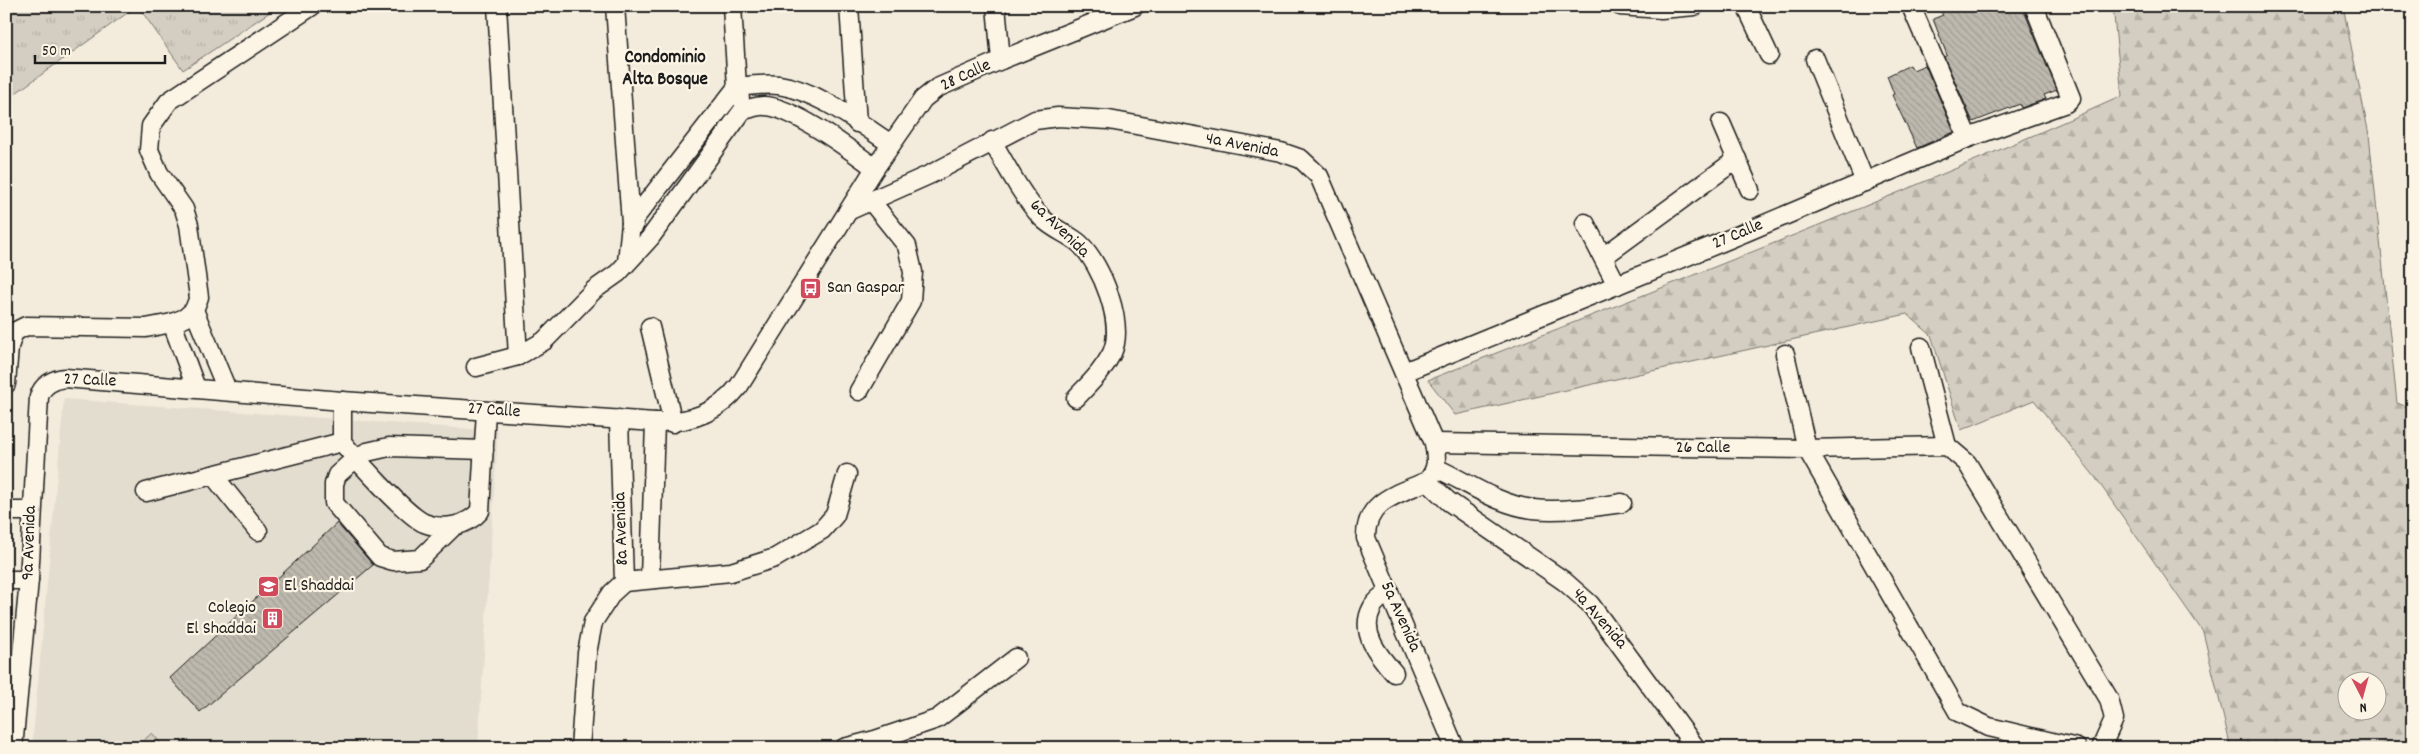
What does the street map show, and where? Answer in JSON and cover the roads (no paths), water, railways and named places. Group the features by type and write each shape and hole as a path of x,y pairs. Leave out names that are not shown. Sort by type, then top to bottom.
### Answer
{"street":[{"path":"6,384 10,328 26,326 146,328 172,323 185,318 194,310 199,297 189,225 184,209 159,173 150,150 151,126 169,101 312,6"},
{"path":"497,6 518,356"},
{"path":"614,6 630,223 627,262"},
{"path":"732,6 737,87 743,110"},
{"path":"849,6 857,123"},
{"path":"996,6 1001,60"},
{"name":"28 Calle","path":"848,210 923,99 938,88 1001,60 1135,6"},
{"path":"1620,6 1661,10 1694,6"},
{"path":"1746,6 1769,55"},
{"path":"1911,6 1968,138"},
{"name":"27 Calle","path":"1404,372 1968,138 2066,103 2071,98 2034,6"},
{"path":"1815,60 1865,182"},
{"path":"630,223 737,87 778,84 793,89 834,108 891,144"},
{"path":"476,367 518,356 544,341 587,296 618,273 650,238 743,110 764,105 779,108 841,144 875,168"},
{"name":"4a Avenida","path":"848,210 871,202 931,174 1035,120 1058,117 1109,120 1281,152 1301,160 1319,176 1404,372 1434,443 1432,475 1448,501 1564,581 1590,604 1609,627 1696,748"},
{"path":"1721,123 1750,190"},
{"name":"6a Avenida","path":"992,141 1022,191 1042,217 1057,231 1080,244 1097,267 1108,292 1116,324 1113,351 1096,376 1076,398"},
{"path":"1603,257 1737,159"},
{"path":"859,391 911,301 913,272 907,246 871,202"},
{"name":"27 Calle","path":"39,397 46,385 66,378 342,401 673,423 693,418 727,402 739,386 848,210"},
{"path":"630,223 650,238"},
{"path":"1585,223 1617,285"},
{"path":"194,310 226,390"},
{"path":"172,323 196,388"},
{"path":"650,327 673,423"},
{"path":"1921,347 1947,446 1967,463 2109,699 2114,719 2100,748"},
{"path":"1785,354 1807,449 1958,712 1989,727 2077,748"},
{"name":"9a Avenida","path":"13,748 14,667 29,580 31,511 39,397"},
{"path":"342,401 342,442 356,458 408,510 424,523 453,527 466,523 480,511 486,411"},
{"name":"8a Avenida","path":"580,748 587,653 592,622 612,593 624,582 619,419"},
{"name":"8a Avenida","path":"650,578 656,422"},
{"path":"146,492 342,442"},
{"name":"26 Calle","path":"1434,443 1807,449 1947,446"},
{"path":"453,527 420,559 393,561 380,557 334,503 334,484 337,475 356,458 367,452 389,447 484,450"},
{"path":"624,582 650,578 686,577 731,572 775,558 822,530 835,515 846,474"},
{"path":"213,475 258,531"},
{"path":"1432,475 1532,509 1584,508 1622,503"},
{"name":"5a Avenida","path":"1432,475 1375,508 1366,526 1368,546 1455,748"},
{"path":"6,512 31,511"},
{"path":"6,580 29,580"},
{"path":"1388,591 1372,607 1367,626 1376,654 1394,673"},
{"path":"844,748 937,720 1016,658"}],"place":[{"name":"San Gaspar","path":"811,288"},
{"name":"El Shaddai","path":"268,586"},
{"name":"Colegio El Shaddai","path":"272,618"}],"district":[{"name":"Condominio Alta Bosque","path":"665,69"}]}
